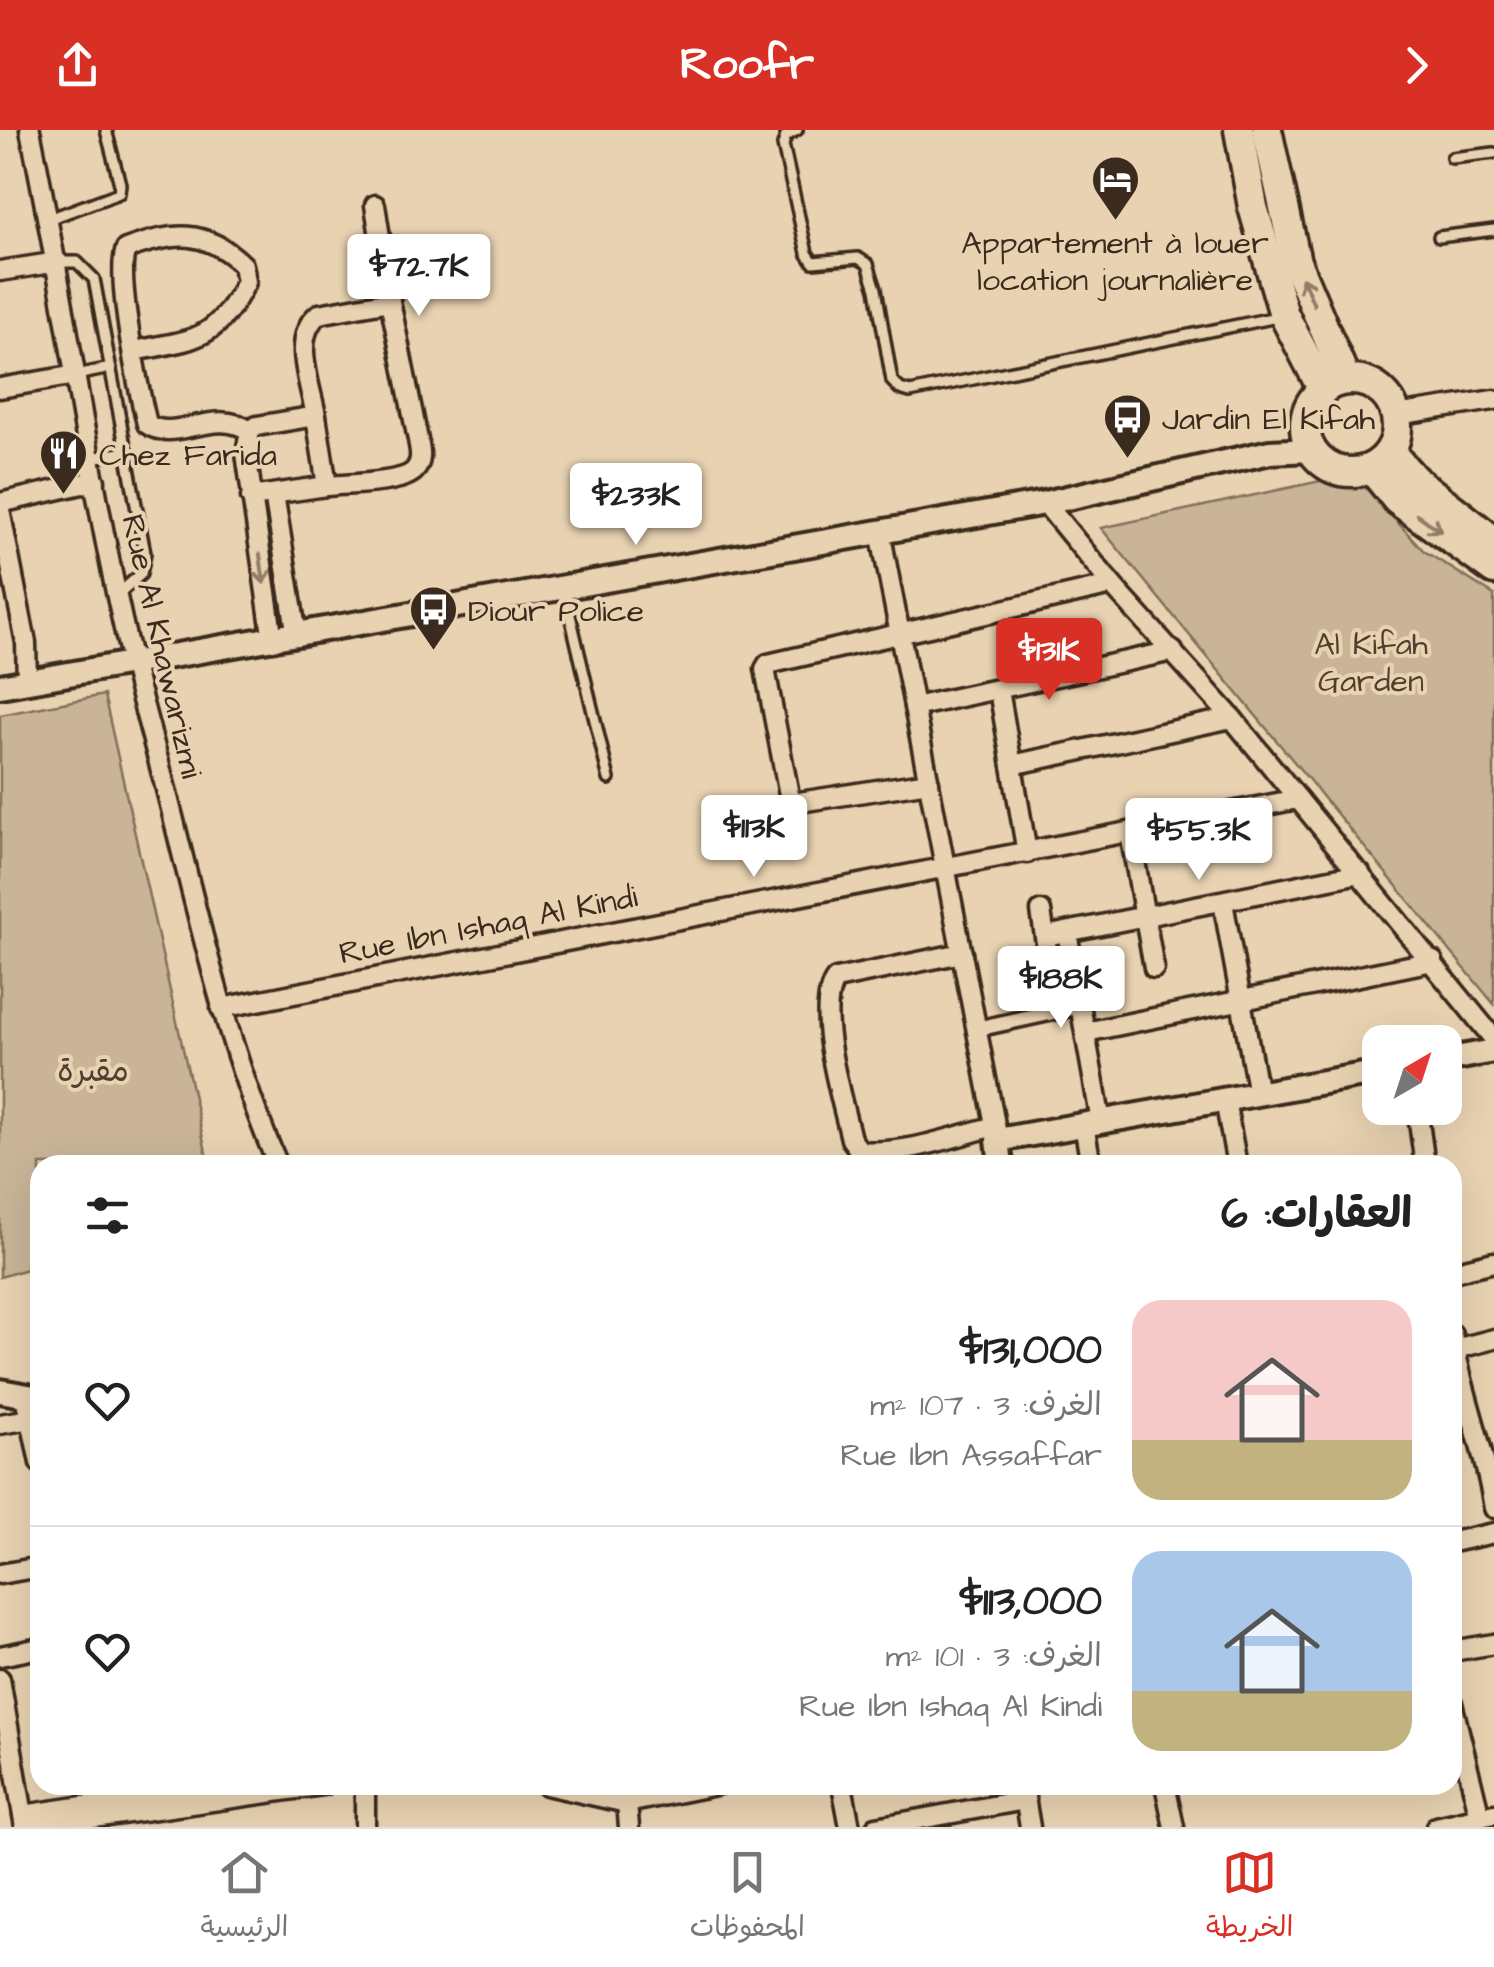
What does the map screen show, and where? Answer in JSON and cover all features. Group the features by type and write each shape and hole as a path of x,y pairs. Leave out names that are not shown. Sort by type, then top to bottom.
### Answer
{"main road":[{"path":"1239,130 1253,207 1284,316 1335,385"},
{"path":"1267,130 1296,262 1335,385"},
{"path":"1360,381 1383,393 1396,415 1396,440 1380,460 1356,472 1341,472 1327,466 1308,442 1307,414 1335,385 1360,381"},
{"path":"1380,460 1414,479 1494,541"},
{"path":"1380,460 1397,500 1494,570"}],"street":[{"name":"Rue Al Khawarizmi","path":"30,130 132,661 221,1008 256,1115 274,1155"},
{"path":"252,497 402,478 418,464 421,455 375,205"},
{"path":"134,351 206,335 217,326 246,282 243,265 220,246 194,235 126,249 121,270 134,351 147,424 152,428 168,430 228,421 250,432"},
{"path":"0,271 58,262"},
{"path":"326,486 304,349 305,329 319,314 390,300"},
{"path":"0,388 76,375"},
{"path":"1396,415 1494,400"},
{"path":"273,640 246,453 250,432 257,426 316,416"},
{"path":"0,686 1045,503 1308,442"},
{"path":"27,681 26,643 0,507 95,481"},
{"path":"274,494 297,636"},
{"path":"1045,503 1112,585 1232,718 1494,1039"},
{"path":"880,531 999,1155"},
{"path":"929,782 793,803 765,669 768,664 1112,585"},
{"path":"914,708 1173,651"},
{"path":"999,690 1026,853"},
{"path":"1012,765 1232,718"},
{"name":"Rue Ibn Ishaq Al Kindi","path":"221,1008 1298,800"},
{"path":"1130,833 1154,968"},
{"path":"1046,936 1360,873"},
{"path":"1223,902 1258,1094"},
{"path":"1040,911 1049,963"},
{"path":"1067,932 1086,1032 1091,1155"},
{"path":"962,953 836,979 828,997 826,1019 851,1139 860,1152 878,1153 996,1133 1092,1123 1362,1075"},
{"path":"1086,1032 1432,960"},
{"path":"976,1029 1081,1006"},
{"path":"1462,1057 1494,1051"},
{"path":"1226,1100 1235,1155"},
{"path":"1419,1125 1424,1155"},
{"path":"1462,1270 1494,1262"},
{"path":"1462,1343 1494,1339"},
{"path":"0,1391 30,1403"},
{"path":"1462,1397 1492,1482 1494,1508"},
{"path":"0,1424 30,1405"},
{"path":"1462,1540 1494,1534"},
{"path":"0,1574 30,1569"},
{"path":"1462,1649 1494,1644"},
{"path":"0,1656 30,1650"},
{"path":"0,1684 27,1823 194,1795"},
{"path":"1436,1827 1487,1815 1462,1735"},
{"path":"365,1795 365,1827"},
{"path":"612,1795 627,1803 667,1795"},
{"path":"844,1795 850,1827"},
{"path":"876,1827 1011,1795"},
{"path":"1025,1795 1030,1827"},
{"path":"1167,1795 1174,1827"},
{"path":"627,1803 629,1827"}],"lane":[{"path":"49,218 119,193 106,130"},
{"path":"797,130 786,136 783,146 807,253 813,262 858,258 868,264 892,381 910,392 1284,316"},
{"path":"1452,158 1494,153"},
{"path":"1438,237 1494,230"},
{"path":"58,262 77,262 94,279 146,560 141,574 117,595"},
{"path":"76,375 110,368"},
{"path":"91,458 126,452"},
{"path":"564,587 609,779"}],"green space":[{"name":"Al Kifah Garden","path":"1353,474 1424,551 1494,595 1494,1004 1101,528"},
{"name":"مقبرة","path":"104,695 207,1155 30,1155 30,1268 0,1277 0,715"}],"place":[{"name":"Appartement à louer location journalière","path":"1115,222"},
{"name":"Jardin El Kifah","path":"1127,460"},
{"name":"Chez Farida","path":"64,496"},
{"name":"Diour Police","path":"433,652"}]}
